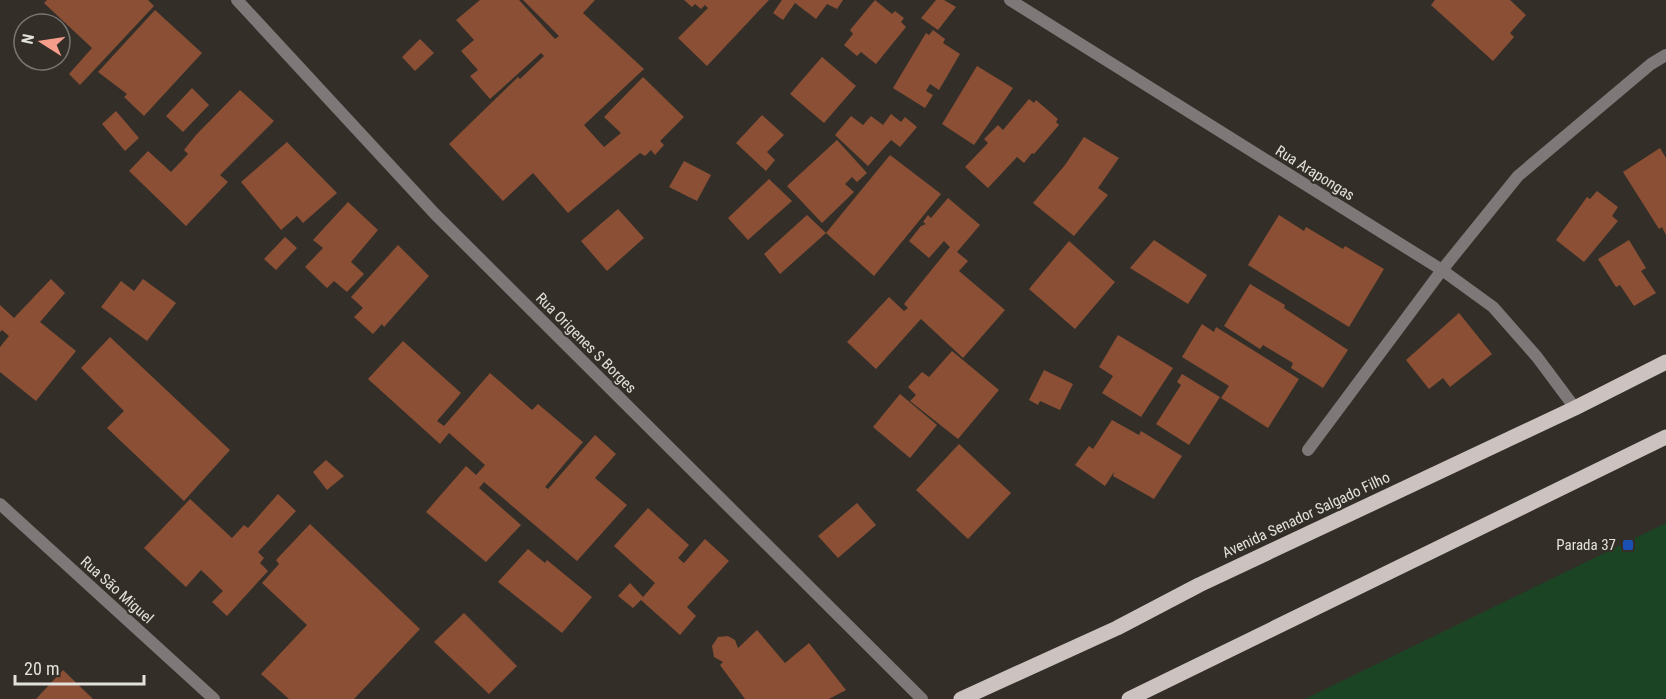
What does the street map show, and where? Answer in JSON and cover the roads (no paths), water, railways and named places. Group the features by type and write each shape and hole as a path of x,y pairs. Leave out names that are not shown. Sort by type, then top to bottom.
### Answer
{"main road":[{"name":"Avenida Senador Salgado Filho","path":"961,699 1117,628 1199,585 1575,408 1666,362"},
{"path":"1129,699 1666,437"}],"street":[{"name":"Rua Origenes S Borges","path":"237,0 435,214 922,699"},
{"name":"Rua Arapongas","path":"1010,0 1442,270 1493,308 1537,357 1575,408"},
{"path":"1308,450 1442,270 1518,176 1651,64 1666,55"},
{"name":"Rua São Miguel","path":"0,504 214,699"}],"place":[{"name":"Parada 37","path":"1628,545"}]}
